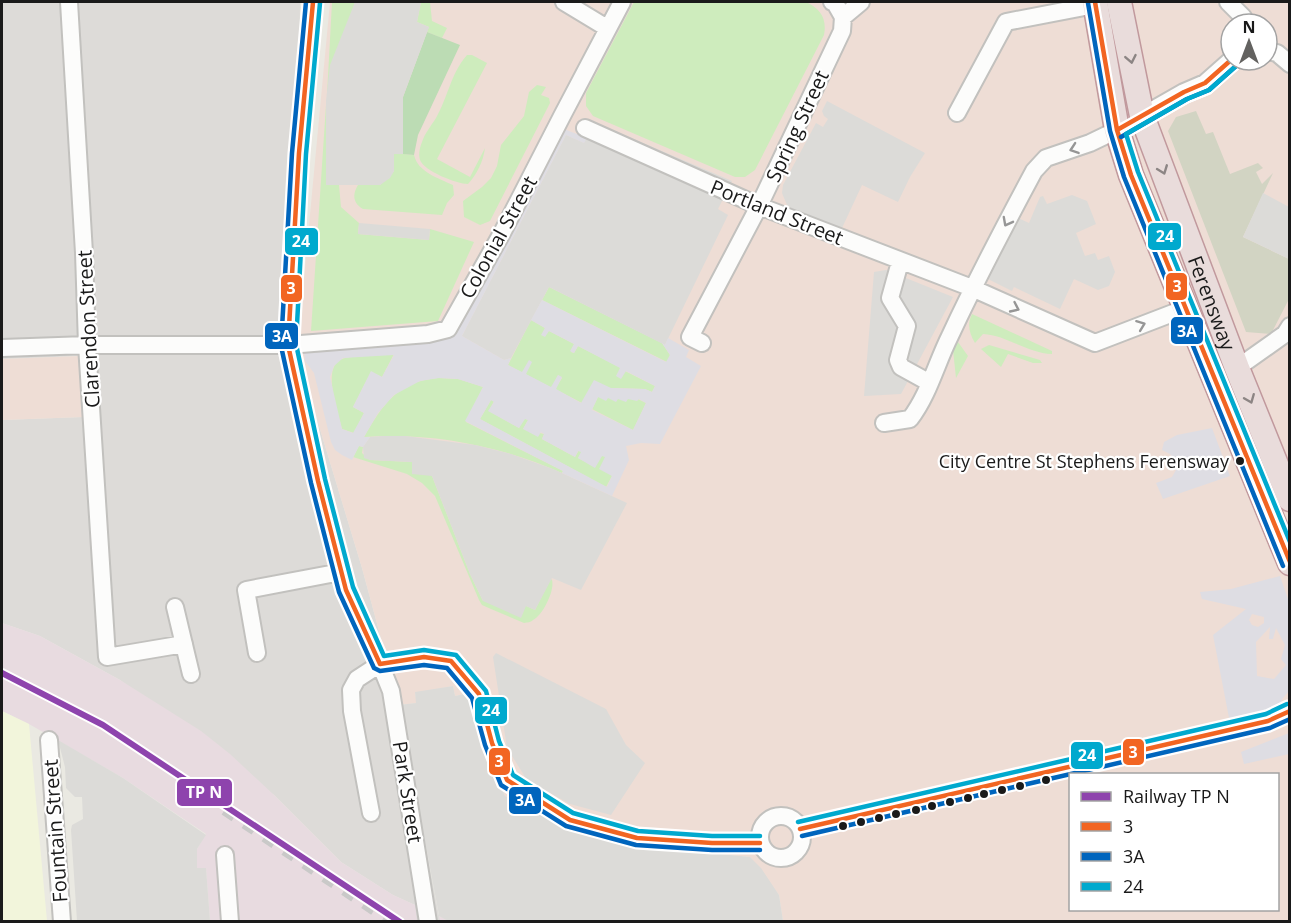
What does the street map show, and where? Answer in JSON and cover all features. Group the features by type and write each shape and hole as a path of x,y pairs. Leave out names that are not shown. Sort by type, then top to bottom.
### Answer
{"highway":[{"name":"Ferensway","path":"1119,2 1142,116 1237,368 1290,499"},
{"name":"Ferensway","path":"1095,3 1117,130 1131,175 1290,563"}],"street":[{"name":"Clarendon Street","path":"69,2 84,253 87,345 107,657 184,644"},
{"name":"Park Street","path":"314,2 299,153 288,345 318,481 346,590 381,664 391,691 428,921"},
{"path":"564,2 607,28"},
{"name":"Colonial Street","path":"288,345 428,334 448,329 502,233 622,2"},
{"path":"832,2 836,3 843,17 861,2"},
{"path":"957,113 1006,22 1095,3"},
{"name":"Spring Street","path":"702,343 690,337 759,206 842,31 843,17"},
{"path":"1142,116 1205,83 1219,71"},
{"name":"Portland Street","path":"585,128 759,206 972,288 1095,343 1186,308"},
{"path":"884,423 910,419 922,404 942,352 972,288 1034,171 1046,158 1090,144 1117,130"},
{"path":"900,262 891,297 907,326 898,360 901,367 930,382"},
{"path":"1237,368 1285,334 1290,326"},
{"path":"2,348 87,345 288,345"},
{"path":"257,653 246,590 341,572"},
{"path":"175,607 191,674"},
{"path":"381,664 424,657 451,662 479,694 492,743 507,780 570,820 637,838 712,843 760,843"},
{"name":"Park Street","path":"370,813 352,711 351,690 357,679 381,664"},
{"name":"Fountain Street","path":"49,740 62,921"},
{"path":"225,855 230,921"}],"shaded area":[{"path":"2,2 300,2 297,353 362,568 399,705 439,916 393,895 341,862 274,795 120,680 40,636 2,623 2,420 83,417 80,356 2,359"},
{"path":"330,2 1289,2 1289,921 783,921 779,895 750,857 628,845 569,828 505,796 484,754 471,699 465,694 455,696 453,686 415,693 417,703 399,705 362,568 297,353"},
{"path":"355,2 421,2 417,22 429,27 403,97 403,154 394,154 394,171 390,178 380,185 326,185 326,101 330,65"},
{"path":"827,101 925,153 898,202 862,185 842,228 792,209 787,205 782,193 783,185 816,123 823,127 828,119 822,111"},
{"path":"1196,111 1206,134 1213,132 1230,174 1258,163 1263,168 1256,172 1262,184 1273,173 1243,237 1289,259 1289,299 1271,334 1246,332 1168,131 1176,117"},
{"path":"594,122 732,181 718,209 728,215 665,345 549,287 511,358 504,360 462,336 566,135 584,143"},
{"path":"564,129 587,138 584,143 566,135 462,336 504,360 511,358 508,365 522,372 529,360 532,362 526,374 551,387 558,375 562,377 556,389 581,403 594,380 611,388 645,389 652,392 655,386 626,371 621,379 616,376 620,368 578,346 574,353 570,351 574,344 549,331 545,337 541,335 545,328 531,320 542,300 666,362 670,355 662,343 665,345 668,338 689,350 686,357 701,366 660,444 641,443 626,446 629,460 612,496 562,473 563,471 465,421 483,387 458,379 439,378 420,381 394,395 378,413 364,437 370,437 363,447 359,446 352,460 335,450 314,373 305,361 304,351 450,336","holes":["394,355 382,377 371,371 353,407 364,413 353,433 342,429 330,377 334,366 343,358","598,397 616,402 618,399 626,402 628,399 637,401 639,399 646,403 633,430 592,410","491,400 494,402 488,411 519,428 525,419 528,420 523,429 538,437 541,432 544,434 542,439 575,457 578,451 581,452 578,458 595,468 602,456 605,457 599,469 612,476 607,487 480,419"]},
{"path":"1263,193 1289,207 1289,259 1243,237"},
{"path":"1072,195 1087,201 1096,224 1076,233 1085,256 1095,253 1098,260 1109,256 1115,272 1109,286 1098,290 1074,279 1060,309 1014,287 1012,291 986,278 1016,217 1029,223 1040,197 1043,196 1047,204"},
{"path":"359,223 430,229 429,240 358,234"},
{"path":"886,270 953,297 901,394 864,396 874,272"},
{"path":"80,356 84,417 2,420 2,359"},
{"path":"1212,428 1230,476 1163,499 1156,483 1172,477 1176,470 1176,462 1170,454 1162,450 1164,442 1177,435"},
{"path":"405,436 475,445 511,454 553,469 627,503 581,590 552,578 535,610 526,606 521,618 483,601 470,574 432,476 412,474 412,462 364,458 363,447 370,437"},
{"path":"1280,576 1289,602 1289,691 1276,711 1230,723 1213,635 1246,609 1202,599 1200,592 1231,589","holes":["1252,614 1264,617 1264,623 1258,627 1252,625 1249,620","1270,627 1269,639 1273,639 1276,628 1285,645 1281,659 1286,665 1274,679 1257,676 1256,642"]},
{"path":"2,623 40,636 120,680 201,731 230,754 274,795 341,862 393,895 450,921 210,921 206,868 197,868 197,849 206,834 123,778 2,711"},
{"path":"496,653 606,709 626,745 645,763 611,815 570,804 527,780 507,748 493,657"},
{"path":"453,686 455,696 465,694 471,699 484,754 505,796 569,828 628,845 750,857 761,868 779,895 783,921 450,922 439,916 440,921 417,921 415,905 439,915 399,705 416,703 415,692"},
{"path":"2,711 29,724 47,921 2,921"},
{"path":"1289,733 1289,754 1244,764 1241,752"},
{"path":"58,740 123,778 206,835 197,849 197,868 206,868 210,921 77,921 71,830 72,825 83,819 82,797 75,797 66,788 65,767"}],"green space":[{"path":"332,2 355,2 327,95"},
{"path":"421,2 430,2 432,21 447,28 442,38 427,32 429,27 417,22"},
{"path":"634,2 806,2 822,15 825,24 824,35 755,170 745,177 735,177 593,116 586,106 586,93"},
{"path":"427,32 460,45 418,135 414,155 403,154 403,97"},
{"path":"467,55 472,55 487,63 437,159 470,177 485,148 479,168 468,184 434,172 423,164 419,155 425,136 440,110 453,77"},
{"path":"537,85 546,87 541,95 549,98 550,103 490,221 480,225 464,217 463,201 491,178 497,166 501,145 524,116 529,92"},
{"path":"326,105 326,185 339,185 341,207 359,223 358,234 429,240 430,229 474,242 438,321 311,331"},
{"path":"394,153 414,155 424,170 453,185 454,195 447,203 442,215 363,209 357,204 354,195 358,185 380,185 394,171"},
{"path":"549,287 662,343 670,355 667,362 542,300"},
{"path":"972,314 1052,351 1052,354 1034,351 992,335 983,334 975,343 969,328"},
{"path":"531,320 545,328 542,335 549,331 574,344 571,352 574,353 578,346 621,368 617,376 625,371 655,386 652,392 645,389 611,388 582,403 555,389 562,378 558,375 552,388 525,374 531,362 529,361 523,373 508,365"},
{"path":"958,342 968,356 956,378 953,350"},
{"path":"989,345 1040,360 1042,363 1033,363 1008,354 1001,367 981,349"},
{"path":"394,354 382,377 371,372 353,407 364,413 354,433 342,429 333,391 333,371 336,364 342,359 353,357"},
{"path":"438,378 458,379 483,387 466,422 563,471 562,473 515,455 465,443 415,437 364,437 378,414 393,397 412,384"},
{"path":"598,397 638,399 646,403 633,430 592,409"},
{"path":"491,400 494,401 489,411 519,428 524,418 528,420 523,429 544,434 542,439 575,457 579,450 582,452 578,458 595,467 602,455 606,457 612,476 606,487 480,419"},
{"path":"359,446 363,447 362,453 370,460 412,462 432,476 470,574 483,601 526,606 535,610 549,577 552,580 550,596 537,617 531,622 524,623 482,605 435,496 422,483 407,474 353,457"}],"railway":[{"path":"183,786 386,922"}],"transit line":[{"name":"3A","path":"306,2 292,153 281,346 311,483 339,592 374,668 380,671 424,665 447,668 472,698 485,745 501,785 566,826 636,845 712,850 760,850"},
{"name":"3","path":"313,2 299,153 288,345 318,481 346,590 380,664 424,657 451,661 479,694 492,743 507,780 570,820 637,838 712,843 760,843"},
{"name":"3","path":"1095,2 1117,130 1131,175 1290,562"},
{"name":"24","path":"320,3 306,154 296,344 325,479 353,587 384,656 424,650 456,655 486,691 499,741 513,775 573,813 638,831 712,836 760,836"},
{"name":"3A","path":"1088,3 1110,131 1124,177 1283,566"},
{"name":"3","path":"1117,130 1184,92 1205,83 1219,71"},
{"name":"3A","path":"1121,137 1187,99 1209,90 1229,72"},
{"name":"24","path":"1229,72 1209,90 1187,99 1126,134 1138,172 1290,542"},
{"path":"2,673 103,725 400,922"},
{"name":"24","path":"798,822 1266,714 1287,704"},
{"name":"3","path":"800,829 1268,721 1290,711"},
{"name":"3A","path":"1075,773 1270,728 1290,719"},
{"name":"3A","path":"802,836 1069,774"}],"place":[{"name":"City Centre St Stephens Ferensway","path":"1240,461"}]}
